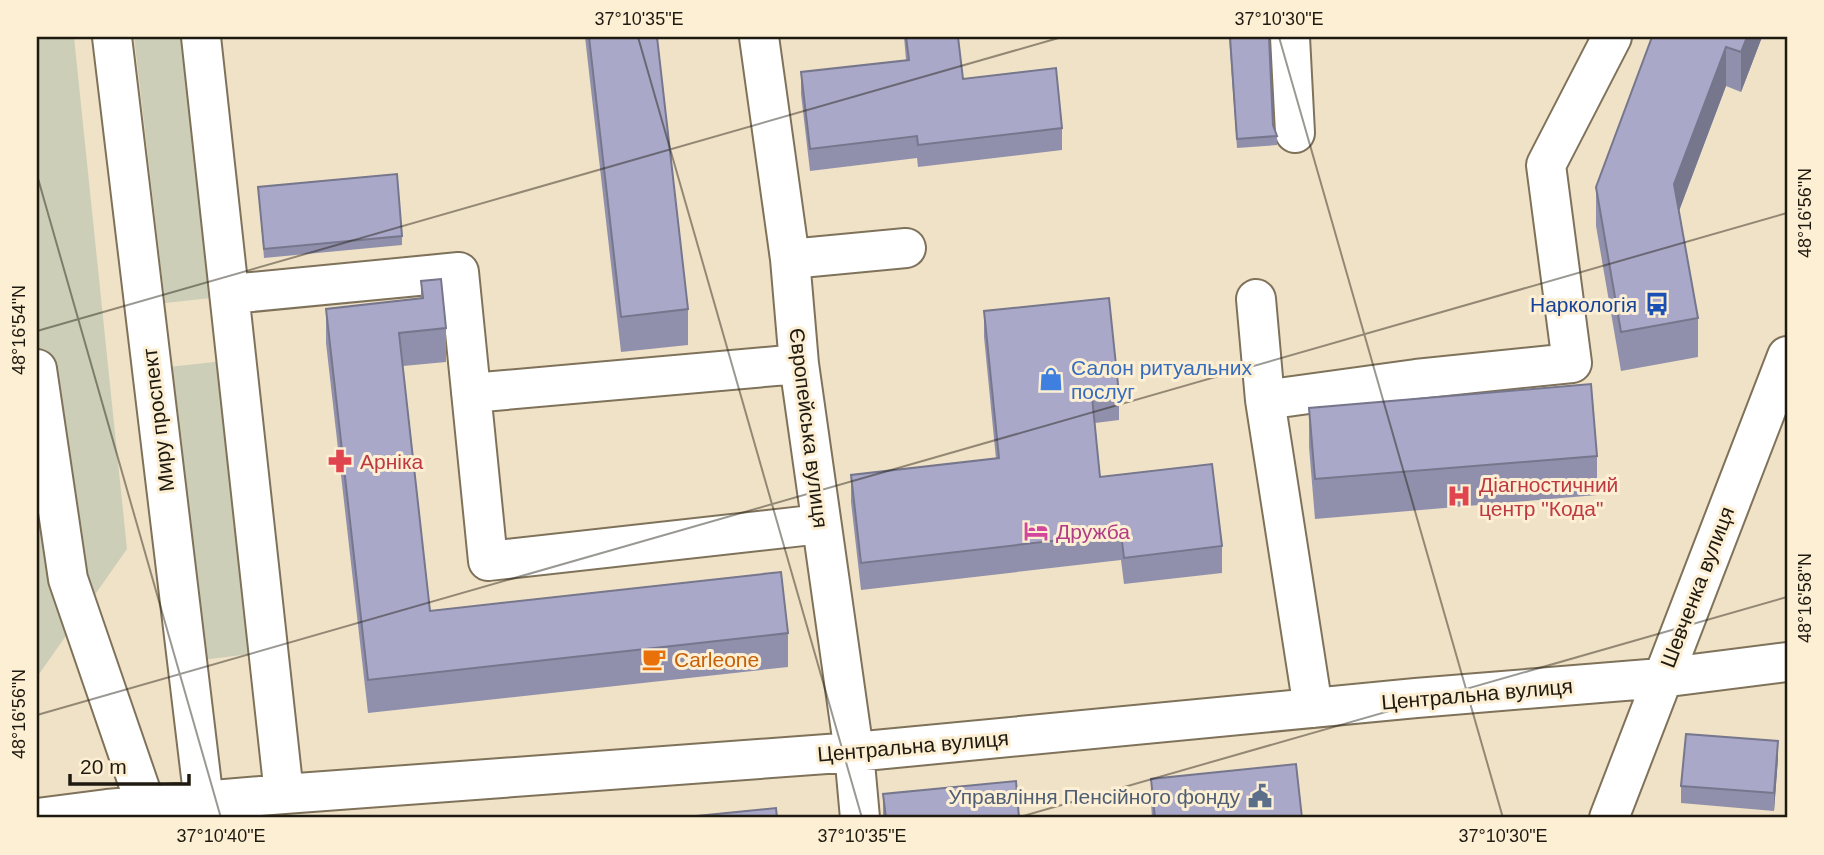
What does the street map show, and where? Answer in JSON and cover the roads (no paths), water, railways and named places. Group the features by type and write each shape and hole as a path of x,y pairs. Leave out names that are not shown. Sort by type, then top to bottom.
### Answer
{"street":[{"name":"Миру проспект","path":"112,37 204,802"},
{"path":"201,37 284,794"},
{"name":"Європейська вулиця","path":"759,37 790,259 799,364 854,752 860,818"},
{"path":"1290,37 1295,133"},
{"path":"1265,400 1416,379 1572,363 1546,165 1612,37"},
{"path":"790,259 906,248"},
{"path":"231,294 459,272 488,561 821,524"},
{"path":"1256,299 1265,400 1313,708"},
{"name":"Шевченка вулиця","path":"1609,818 1787,356"},
{"path":"471,393 799,364"},
{"path":"37,369 68,579 146,806"},
{"name":"Центральна вулиця","path":"37,818 284,794 854,752 1661,678 1787,662"}],"place":[{"name":"Наркологія","path":"1657,304"},
{"name":"Салон ритуальних послуг","path":"1051,379"},
{"name":"Арніка","path":"340,461"},
{"name":"Діагностичний центр \"Кода\"","path":"1459,496"},
{"name":"Дружба","path":"1036,531"},
{"name":"Carleone","path":"654,659"},
{"name":"Управління Пенсійного фонду","path":"1260,796"}]}
